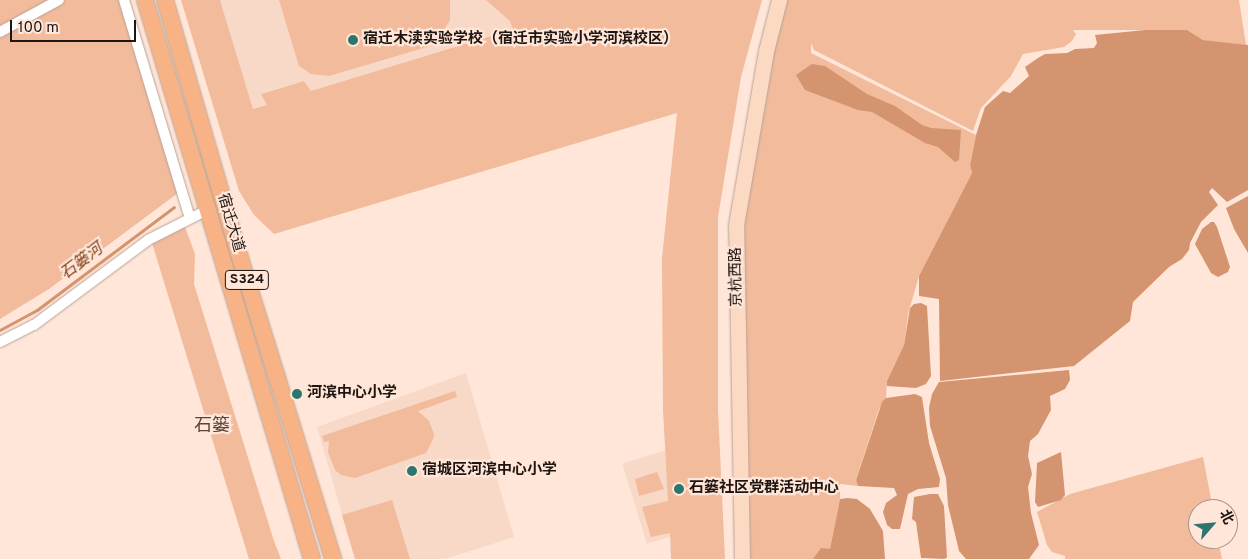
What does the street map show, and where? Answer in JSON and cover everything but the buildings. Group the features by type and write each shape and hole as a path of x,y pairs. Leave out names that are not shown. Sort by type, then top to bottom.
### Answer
{"main road":[{"name":"宿迁大道","path":"145,0 312,559"},
{"name":"宿迁大道","path":"165,0 236,245 333,559"},
{"name":"京杭西路","path":"742,559 736,225 766,51 779,0"}],"street":[{"path":"0,32 59,0"},
{"path":"124,0 190,218"},
{"path":"0,342 34,325 148,240 208,209"}],"shaded area":[{"path":"0,0 120,0 182,190 49,289 0,319"},
{"path":"181,0 220,0 253,109 267,105 261,94 304,81 311,91 513,29 510,21 486,0 762,0 741,77 718,217 718,409 725,559 671,559 670,533 651,537 642,507 668,501 663,410 662,258 677,113 274,234 254,215 239,191"},
{"name":"宿迁木渎实验学校（宿迁市实验小学河滨校区）","path":"220,0 605,0 311,91 304,81 262,93 267,105 253,109"},
{"path":"279,0 450,0 450,20 439,38 427,47 329,76 311,74 299,66"},
{"path":"784,0 1239,0 1246,45 1203,40 1187,30 1073,30 1076,34 1072,41 1064,47 1023,54 1011,76 981,108 973,131 814,50 811,43 811,53 976,135 970,165 972,173 919,276 908,314 904,345 887,381 886,398 879,409 856,479 858,486 840,484 840,499 830,549 813,559 746,559 740,232 770,60"},
{"path":"1145,30 1187,30 1203,40 1248,45 1248,190 1227,202 1212,188 1209,192 1218,205 1201,222 1190,243 1189,250 1182,259 1169,267 1133,302 1130,321 1074,366 940,381 939,299 919,296 919,276 972,173 970,165 976,135 985,107 1003,91 1010,93 1029,76 1025,67 1045,54 1067,53 1075,49 1094,48 1097,43 1095,35"},
{"path":"812,64 825,66 867,94 895,106 922,125 931,128 961,130 959,160 955,162 938,147 925,143 872,112 858,110 805,90 796,75"},
{"path":"1248,196 1248,253 1234,229 1226,208"},
{"path":"1211,222 1214,222 1217,227 1230,267 1228,272 1218,277 1211,273 1195,244 1202,229"},
{"path":"185,227 195,254 194,284 281,559 249,559 152,243"},
{"path":"921,303 927,306 931,376 926,384 916,388 887,386 887,381 904,345 910,308 914,304"},
{"path":"1069,370 1070,380 1065,389 1050,396 1051,410 1038,434 1030,441 1028,456 1032,474 1028,487 1031,513 1039,545 1029,559 966,559 959,551 948,505 946,478 930,426 929,408 932,394 939,382"},
{"name":"宿城区河滨中心小学","path":"466,373 514,537 445,559 355,559 317,427"},
{"path":"455,391 457,397 418,411 429,421 434,434 426,453 355,478 341,475 335,470 328,452 329,441 324,442 322,436"},
{"path":"915,394 922,397 929,443 940,479 939,487 918,489 908,494 900,529 892,529 887,525 883,512 886,503 897,495 894,488 858,486 856,480 882,402 886,398"},
{"path":"673,448 698,528 647,544 622,463"},
{"path":"1061,452 1065,495 1061,500 1038,507 1035,502 1037,463"},
{"path":"1203,457 1211,499 1188,499 1188,549 1220,549 1222,559 1065,559 1065,556 1052,552 1047,545 1037,512 1070,494"},
{"path":"657,472 664,489 639,496 635,479"},
{"path":"938,494 944,506 947,557 945,559 921,558 916,522 912,519 914,497"},
{"path":"840,499 857,499 870,509 883,531 885,559 813,559 821,548 830,549"},
{"path":"392,500 410,559 355,559 342,515"}],"waterway":[{"name":"石篓河","path":"0,330 37,310 174,207"}],"place":[{"name":"宿迁木渎实验学校（宿迁市实验小学河滨校区）","path":"353,40"},
{"name":"河滨中心小学","path":"297,394"},
{"name":"宿城区河滨中心小学","path":"412,471"},
{"name":"石篓社区党群活动中心","path":"679,489"}],"district":[{"name":"石篓","path":"212,427"}]}
